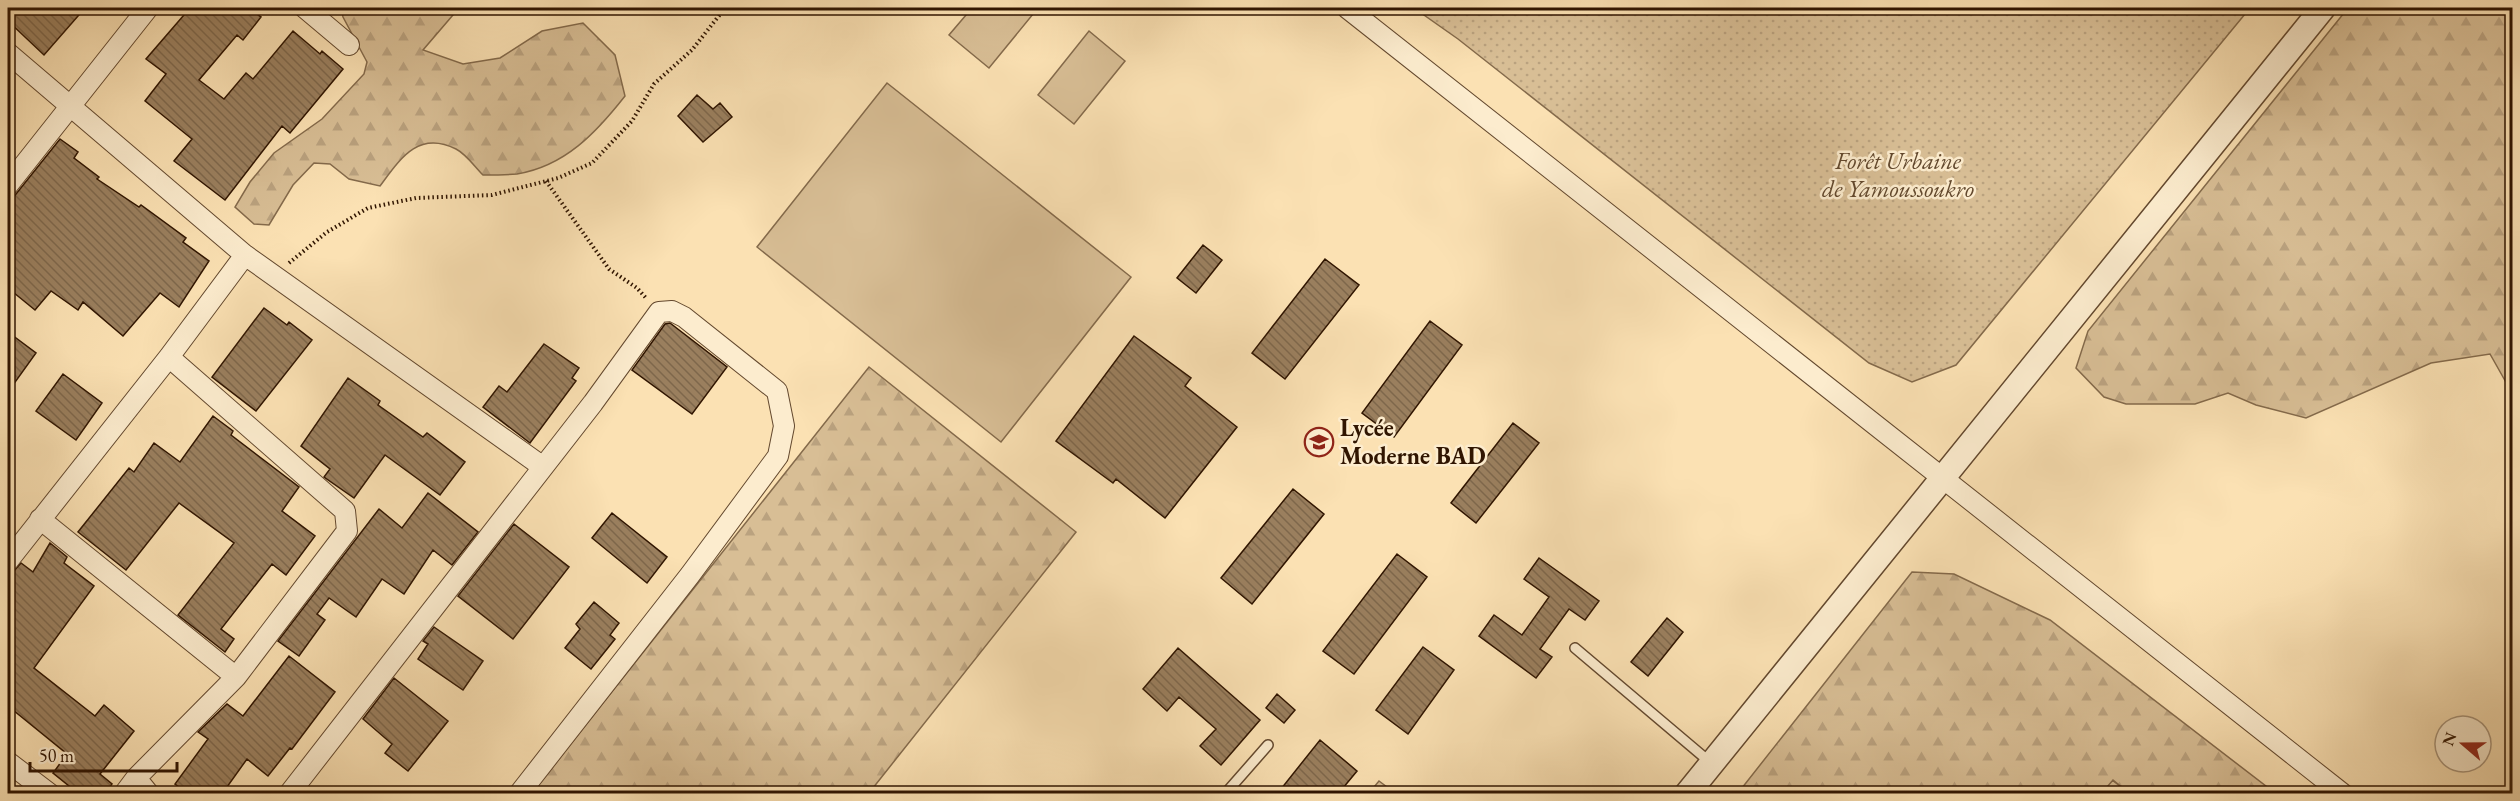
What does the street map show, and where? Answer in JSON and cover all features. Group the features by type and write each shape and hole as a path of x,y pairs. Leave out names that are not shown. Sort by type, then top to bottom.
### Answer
{"street":[{"path":"8,185 148,8"},
{"path":"305,8 349,45"},
{"path":"1347,8 2343,794"},
{"path":"1687,794 2323,8"},
{"path":"8,53 245,255 543,467"},
{"path":"8,561 169,357 245,255"},
{"path":"289,794 543,467 659,312 672,311 684,317 777,391 784,426 778,456 690,575 519,794"},
{"path":"124,794 136,778 236,677 347,531 345,511 169,357"},
{"path":"40,519 236,677"},
{"path":"8,762 50,794"},
{"path":"136,778 149,794"}],"lane":[{"path":"1575,648 1711,763"},
{"path":"1225,794 1268,745"}],"path":[{"path":"274,275 327,232 368,208 416,198 492,195 546,181 592,163 632,121 654,84 692,51 725,8"},
{"path":"546,181 609,269 637,288 659,312"}],"green space":[{"path":"341,8 459,8 423,50 463,64 500,58 542,31 583,23 615,55 625,96 603,123 578,146 565,156 534,170 517,174 483,175 460,151 443,144 431,143 411,150 380,186 349,179 330,164 314,163 293,185 269,225 254,224 235,207 250,182 274,153 322,119 364,74 367,62 343,17"},
{"path":"972,8 1038,8 989,68 949,35"},
{"name":"Forêt Urbaine de Yamoussoukro","path":"1414,8 2250,8 1956,365 1912,382 1869,363 1458,39"},
{"path":"2348,8 2512,8 2512,393 2490,354 2431,363 2306,418 2256,405 2228,393 2195,404 2126,404 2104,397 2076,368 2088,331"},
{"path":"1089,31 1125,61 1074,124 1038,95"},
{"path":"887,83 1131,277 1001,442 757,247"},
{"path":"869,367 1076,532 869,793 531,794"},
{"path":"1912,572 1954,574 2050,620 2275,793 2129,793 2113,780 2101,794 1738,793"},
{"path":"2112,780 2129,793 2101,794"},
{"path":"1379,781 1395,793 1369,793"}],"building":[{"path":"8,8 85,8 44,55 8,21"},
{"path":"190,8 249,8 261,17 243,40 237,35 199,80 224,99 246,73 253,79 293,31 320,54 322,51 343,69 290,133 282,126 225,200 174,161 192,139 145,101 166,74 146,59"},
{"path":"697,95 713,109 720,103 732,117 703,142 678,116"},
{"path":"60,139 78,152 74,158 99,177 97,179 139,207 141,205 186,238 183,242 209,261 179,307 160,293 123,336 83,302 78,310 51,291 35,310 8,288 8,204"},
{"path":"1203,245 1222,260 1196,293 1177,278"},
{"path":"1325,259 1359,285 1285,379 1252,353"},
{"path":"264,308 287,325 289,322 312,340 256,411 212,377"},
{"path":"1430,321 1462,345 1394,437 1362,413"},
{"path":"670,323 727,367 692,414 632,370 665,324"},
{"path":"8,332 36,353 8,392"},
{"path":"1134,336 1191,378 1185,386 1237,427 1165,518 1116,479 1113,483 1056,441"},
{"path":"544,344 579,368 572,378 576,381 530,443 483,407 499,386 507,392"},
{"path":"63,374 102,403 76,440 36,411"},
{"path":"348,378 380,401 378,405 423,437 427,433 465,462 440,495 385,455 354,498 324,477 330,469 301,446"},
{"path":"213,416 233,431 231,435 299,487 282,511 315,536 286,575 272,564 221,629 234,639 225,652 178,615 234,543 179,503 126,570 78,532 129,468 134,472 154,443 180,462"},
{"path":"1513,423 1539,443 1476,523 1451,503"},
{"path":"1293,489 1324,514 1252,604 1221,578"},
{"path":"428,493 478,532 452,565 433,550 404,594 382,579 356,617 329,598 317,614 325,620 299,656 278,641 379,509 402,528"},
{"path":"612,513 667,557 647,583 592,538"},
{"path":"514,524 569,567 513,639 458,596"},
{"path":"50,543 67,557 64,563 94,586 34,668 95,716 104,705 134,731 100,774 112,784 105,794 79,794 53,773 67,754 8,706 8,573 13,572 21,563 33,572"},
{"path":"1397,554 1427,577 1354,674 1323,651"},
{"path":"1539,558 1599,601 1585,620 1569,609 1540,649 1552,657 1536,678 1479,636 1494,615 1522,635 1549,597 1524,579"},
{"path":"594,602 619,623 610,635 615,639 591,669 565,648 580,629 576,624"},
{"path":"1667,618 1683,632 1648,676 1631,662"},
{"path":"434,627 483,661 463,690 418,659 428,644 423,641"},
{"path":"1423,647 1454,670 1408,734 1376,710"},
{"path":"1178,648 1260,720 1221,765 1200,746 1216,729 1179,697 1167,711 1143,689"},
{"path":"289,656 335,692 292,749 290,748 268,776 247,759 222,794 188,794 175,784 208,739 198,732 227,704 243,716"},
{"path":"394,678 448,721 408,771 385,753 392,744 363,719"},
{"path":"1277,694 1295,710 1284,723 1266,708"},
{"path":"1320,740 1357,771 1338,794 1277,794"}],"place":[{"name":"Lycée Moderne BAD","path":"1319,442"}]}
